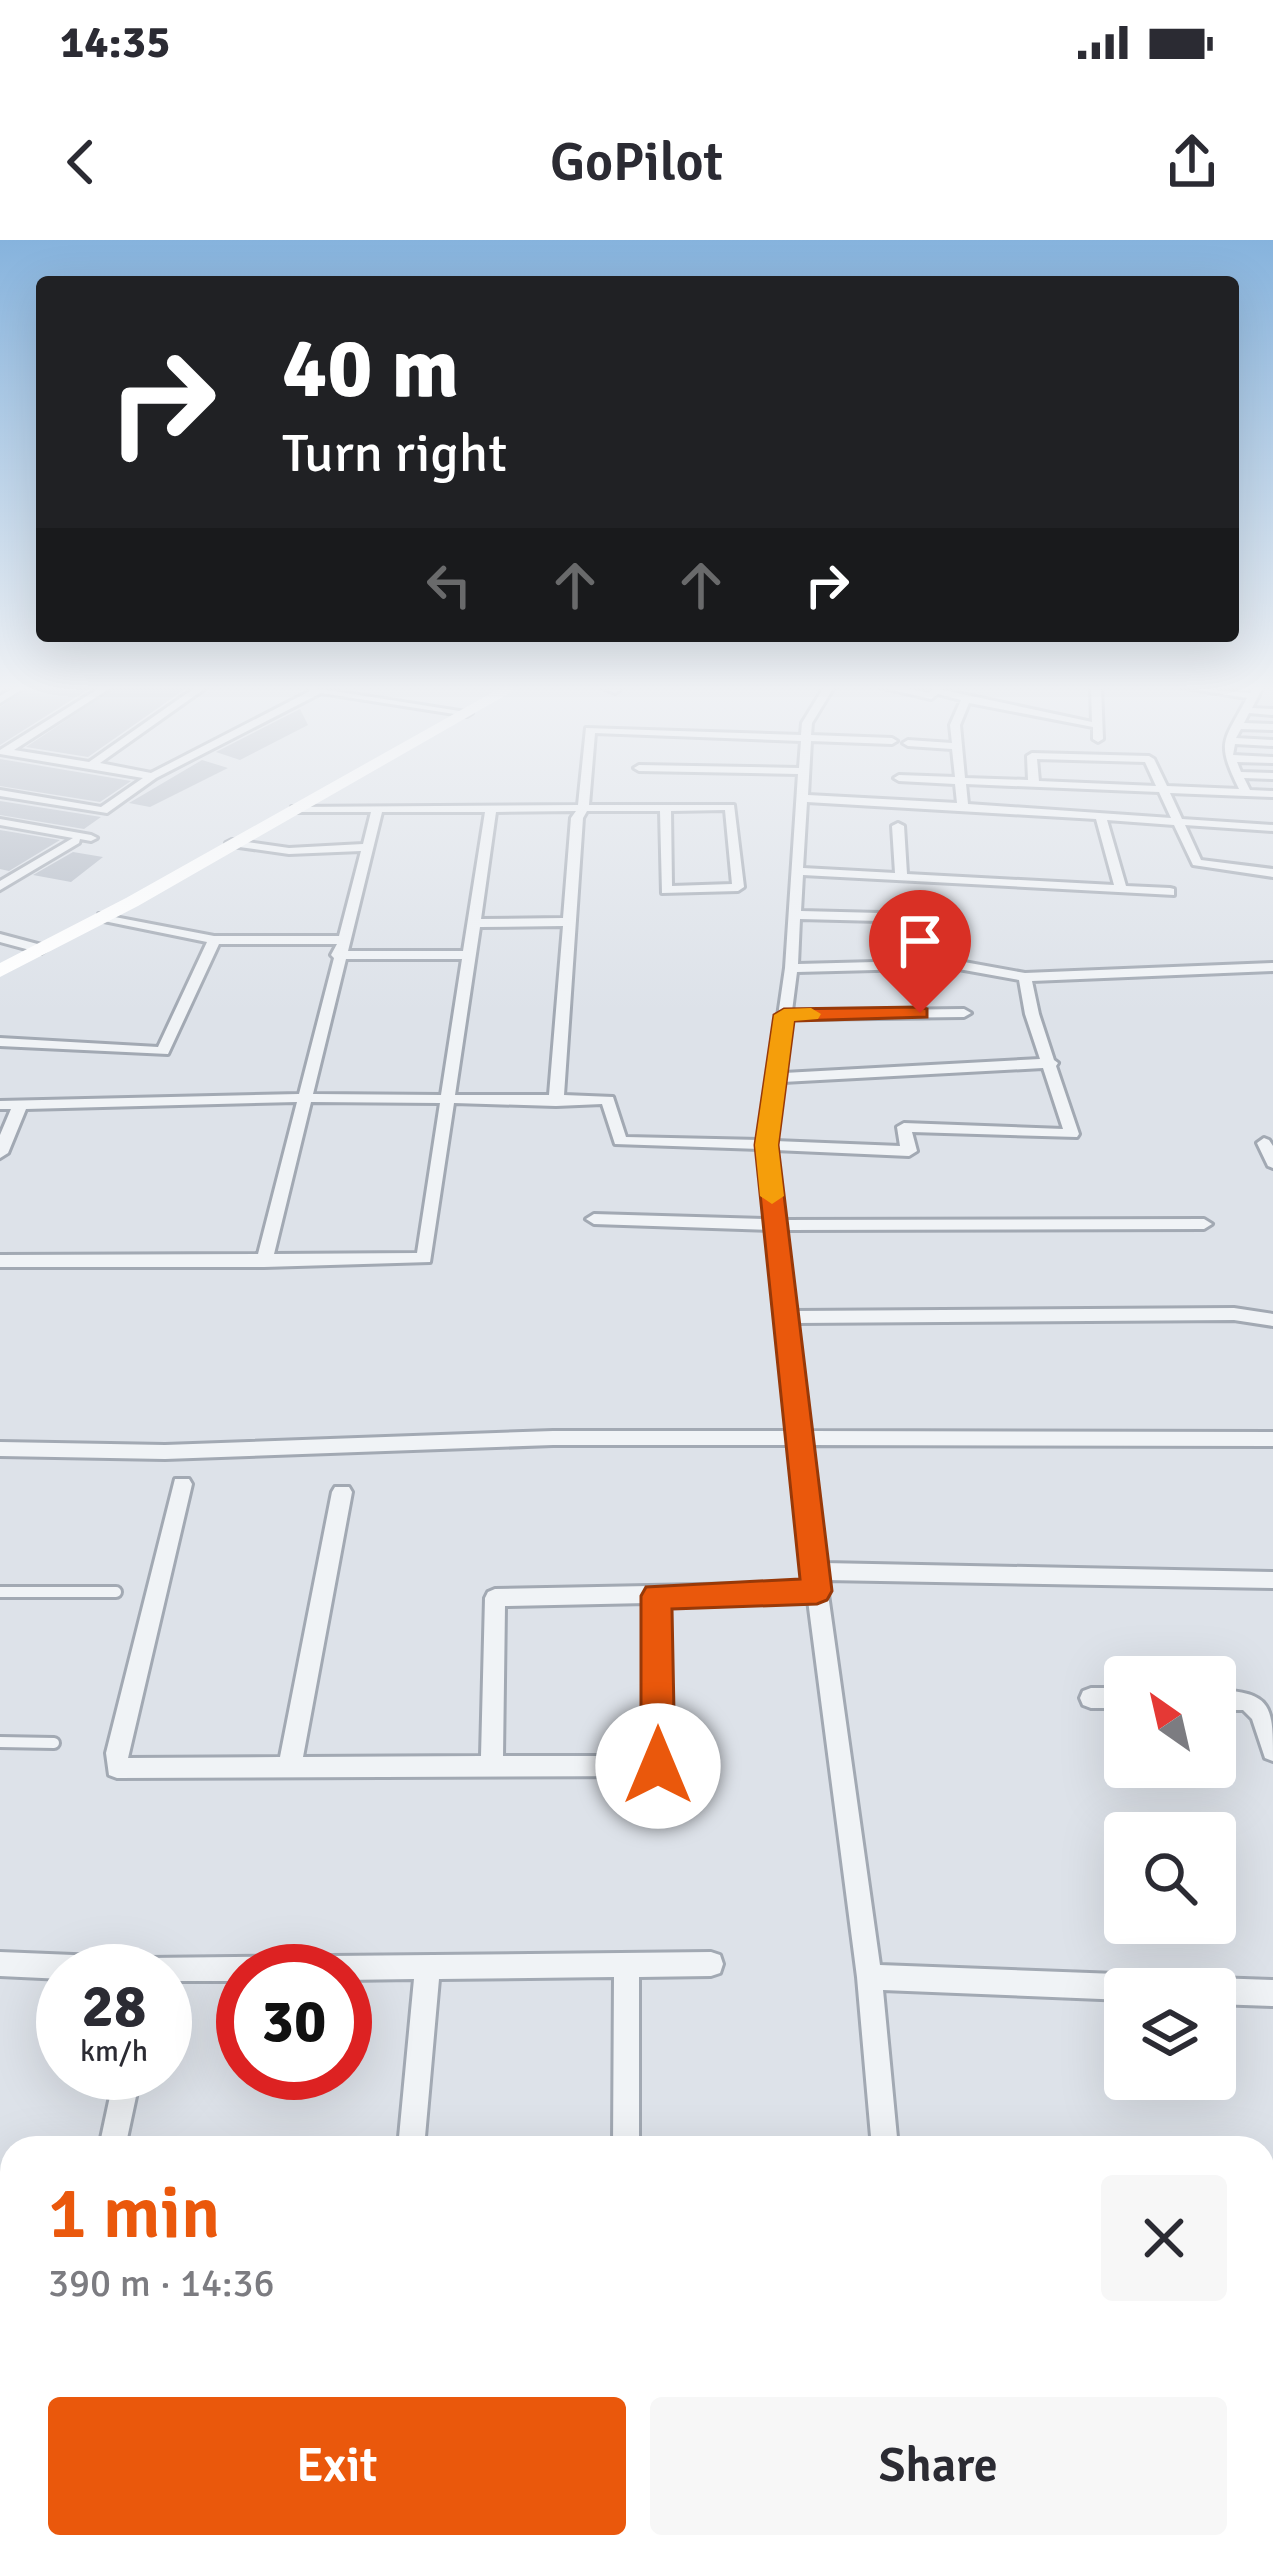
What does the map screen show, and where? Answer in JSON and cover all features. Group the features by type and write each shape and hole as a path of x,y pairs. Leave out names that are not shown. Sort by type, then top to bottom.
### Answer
{"street":[{"path":"12,795 103,811 125,795"},
{"path":"0,971 321,795"},
{"path":"556,1102 577,818 584,795"},
{"path":"963,795 963,807"},
{"path":"1168,795 1197,863 1273,873"},
{"path":"884,2136 869,1977 816,1581 766,1145 790,968 802,798 1273,828"},
{"path":"296,809 377,810 491,808 583,808 665,807 730,807 738,887 666,890 665,807"},
{"path":"0,1261 424,1258 491,808"},
{"path":"264,1262 377,810"},
{"path":"1101,820 1120,889"},
{"path":"0,822 91,838"},
{"path":"898,826 901,875"},
{"path":"0,886 75,842"},
{"path":"232,844 289,851 367,848"},
{"path":"797,871 1170,892"},
{"path":"794,915 880,917"},
{"path":"103,917 214,940 470,955"},
{"path":"475,923 568,922"},
{"path":"0,938 41,950"},
{"path":"0,1042 164,1051 214,940"},
{"path":"790,968 953,964 1025,977 1273,967"},
{"path":"0,1105 303,1098 608,1100 620,1142 909,1150 904,1127 1072,1134 1032,1014 1025,977"},
{"path":"784,1015 964,1013"},
{"path":"776,1078 1052,1063"},
{"path":"0,1153 20,1105"},
{"path":"1264,1143 1273,1162"},
{"path":"594,1219 776,1225 1204,1224"},
{"path":"786,1317 1234,1314 1273,1320"},
{"path":"0,1449 165,1452 553,1438 1273,1439"},
{"path":"182,1484 117,1768 658,1766 657,1596"},
{"path":"290,1766 342,1492"},
{"path":"492,1767 495,1598 657,1596 816,1581 1273,1580"},
{"path":"1090,1697 1104,1697"},
{"path":"1236,1701 1248,1701 1261,1714 1273,1751"},
{"path":"0,1964 36,1965"},
{"path":"192,1970 711,1964"},
{"path":"626,2136 627,1965"},
{"path":"412,2136 427,1969"},
{"path":"869,1977 1104,1986"},
{"path":"1236,1992 1273,1993"},
{"path":"115,2136 122,2100"}],"lane":[{"path":"0,1592 116,1592"},
{"path":"0,1742 54,1743"}],"building":[{"path":"57,795 110,795 100,802"},
{"path":"142,795 174,795 150,807 129,803"},
{"path":"0,801 101,817 84,829 0,815"},
{"path":"0,830 60,840 9,871 0,869"},
{"path":"73,852 103,857 71,882 33,875"}],"slow traffic":[{"path":"772,1196 766,1145 784,1015 811,1014"}],"route":[{"path":"658,1766 657,1596 817,1591 766,1145 784,1015 920,1013"}]}
